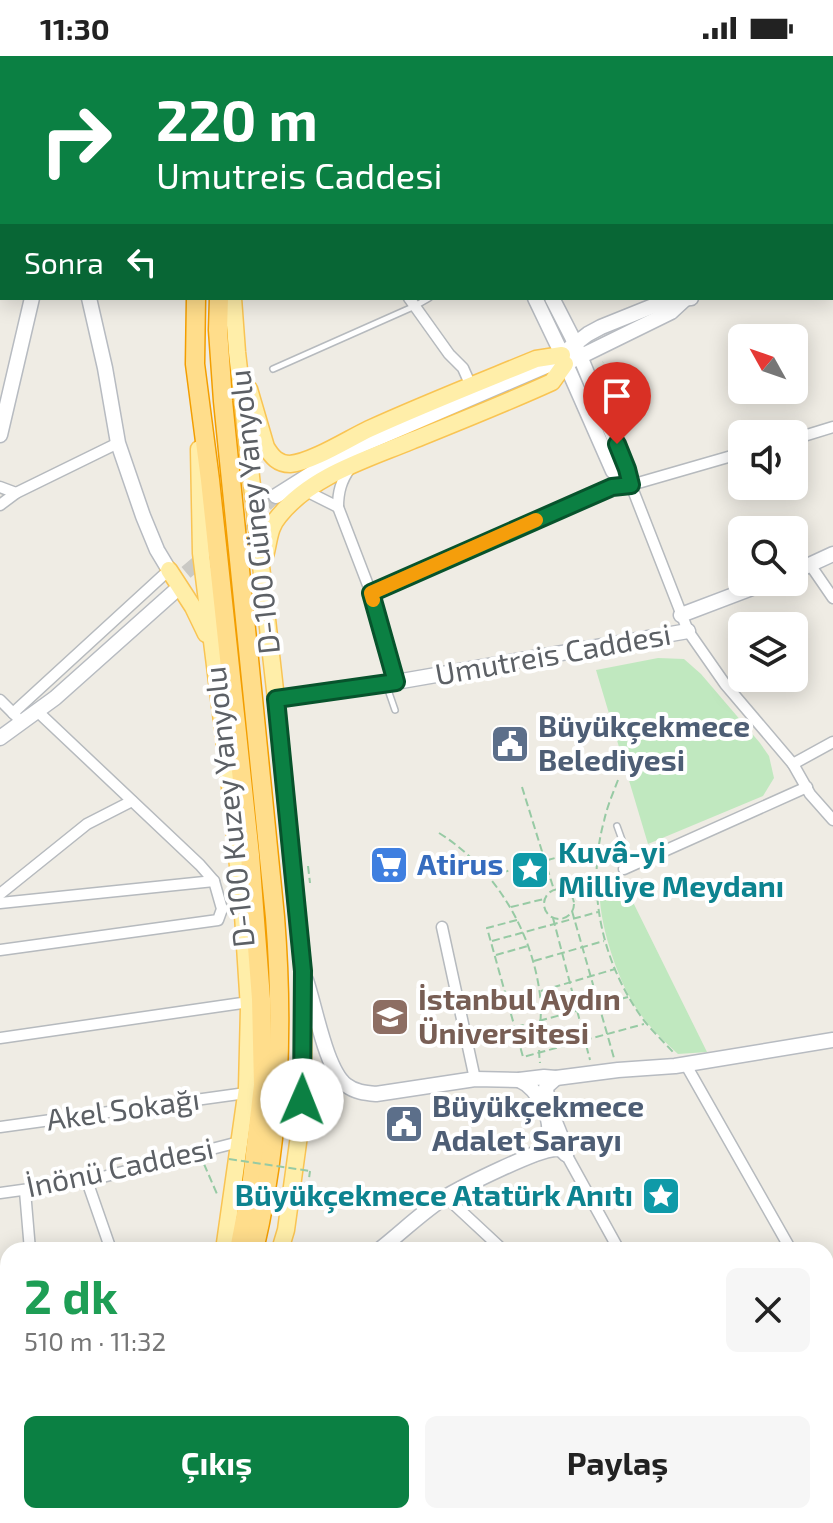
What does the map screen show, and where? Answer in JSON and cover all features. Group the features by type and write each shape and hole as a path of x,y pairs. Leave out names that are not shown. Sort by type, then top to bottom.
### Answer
{"highway":[{"path":"196,300 195,364 245,811 261,999 263,1085 251,1188 241,1242"},
{"path":"219,300 223,401 280,992 274,1145 256,1242"}],"main road":[{"path":"0,435 32,300"},
{"path":"89,300 118,443 143,516 157,550 193,607 213,650"},
{"name":"D-100 Güney Yanyolu","path":"233,300 303,971 301,1121 282,1242"},
{"path":"537,300 580,355"},
{"path":"553,300 580,355 613,471 631,485"},
{"path":"262,569 270,531 277,517 306,491 352,465 552,382 580,355 588,334 668,300"},
{"path":"239,363 266,447 278,462 286,464 303,462 371,428 536,359 580,355"},
{"path":"278,499 348,457 580,355"},
{"name":"D-100 Kuzey Yanyolu","path":"195,364 201,553 243,915 249,1002 246,1093 225,1242"},
{"path":"169,570 180,573 187,570 201,553"},
{"path":"808,567 833,554"},
{"path":"0,738 17,717 55,698 172,589"},
{"name":"Umutreis Caddesi","path":"681,615 731,596"},
{"name":"Umutreis Caddesi","path":"276,699 391,683 688,631"},
{"path":"303,971 332,1068 347,1087 359,1092 376,1094 475,1079 519,1080 686,1065 833,1040"},
{"path":"549,1075 546,1093 566,1154"},
{"path":"519,1080 526,1083 540,1100 550,1129 544,1146 530,1157"},
{"path":"396,1242 446,1197 486,1176 555,1149 566,1154"}],"street":[{"path":"412,302 449,354 463,368 471,386"},
{"path":"808,435 833,427"},
{"path":"0,505 16,493 118,443"},
{"path":"371,593 612,487 631,485 728,457"},
{"path":"352,465 342,479 338,507 371,593 391,683"},
{"path":"631,485 688,631 725,684 793,764 833,820"},
{"path":"0,487 16,493"},
{"path":"306,491 338,507"},
{"path":"811,566 833,598"},
{"path":"0,700 17,717 169,570"},
{"path":"0,950 218,920 222,909 214,881 200,865 36,710"},
{"path":"793,764 833,742"},
{"path":"628,867 807,787"},
{"path":"0,894 87,824 132,801"},
{"path":"0,903 214,881"},
{"path":"442,927 475,1079"},
{"path":"0,1038 249,1002"},
{"path":"686,1065 786,1242"},
{"name":"Akel Sokağı","path":"0,1127 246,1093"},
{"name":"İnönü Caddesi","path":"0,1193 87,1181 239,1142"},
{"path":"566,1154 615,1242"},
{"path":"87,1181 108,1242"},
{"path":"25,1191 29,1242"},
{"path":"446,1197 494,1242"}],"lane":[{"path":"273,369 412,302"},
{"path":"391,683 395,710"},
{"path":"617,826 628,867"}],"path":[{"path":"580,355 602,364 605,379"},
{"path":"618,780 599,846 596,884 604,941 628,997 646,1023 673,1052"},
{"path":"522,787 554,890"},
{"path":"439,833 458,846 488,877 523,933 540,992 542,1020 539,1053 549,1075"},
{"path":"488,877 599,846"},
{"path":"309,869 310,883"},
{"path":"510,908 545,898 554,890 568,892 596,884"},
{"path":"568,892 573,901 572,911 616,1065"},
{"path":"545,898 544,909 553,918 565,918 572,911"},
{"path":"491,942 599,911"},
{"path":"553,918 592,1068"},
{"path":"517,920 487,928 523,1057 646,1023"},
{"path":"533,961 604,941"},
{"path":"495,956 528,946"},
{"path":"540,992 615,969"},
{"path":"515,1028 628,997"},
{"path":"511,1013 541,1006"},
{"path":"519,1041 540,1036"},
{"path":"199,1152 216,1195 224,1191"},
{"path":"229,1159 310,1171 306,1201"}],"green space":[{"path":"658,658 684,659 701,674 760,743 769,756 774,778 763,796 648,844 596,670"},
{"path":"622,880 707,1052 678,1054 643,1018 624,986 611,952 600,901 600,887"}],"tunnel":[{"path":"170,586 276,496"}],"slow traffic":[{"path":"373,600 371,593 536,520"}],"place":[{"name":"Büyükçekmece Belediyesi","path":"510,744"},
{"name":"Atirus","path":"389,865"},
{"name":"Kuvâ-yi Milliye Meydanı","path":"530,870"},
{"name":"İstanbul Aydın Üniversitesi","path":"390,1017"},
{"name":"Büyükçekmece Adalet Sarayı","path":"404,1124"},
{"name":"Büyükçekmece Atatürk Anıtı","path":"661,1196"}],"route":[{"path":"302,1100 303,971 276,699 396,682 371,593 612,487 631,485 617,444"}]}
